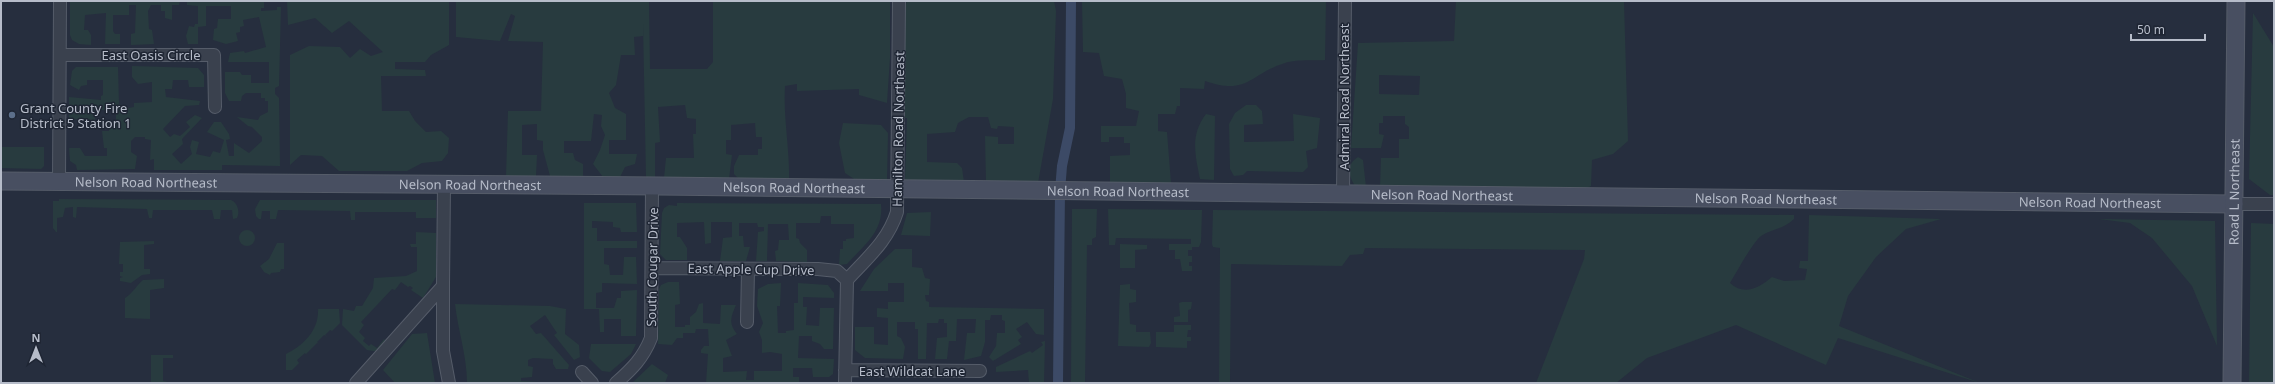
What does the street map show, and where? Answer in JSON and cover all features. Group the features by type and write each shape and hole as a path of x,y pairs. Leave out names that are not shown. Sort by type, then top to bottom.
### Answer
{"street":[{"path":"59,182 60,1"},
{"name":"Hamilton Road Northeast","path":"847,280 882,244 892,228 897,212 899,189 899,1"},
{"name":"Admiral Road Northeast","path":"1343,194 1345,1"},
{"name":"Road L Northeast","path":"2232,383 2236,1"},
{"name":"East Oasis Circle","path":"60,55 214,55 215,107"},
{"name":"Nelson Road Northeast","path":"1,181 652,186 2234,204"},
{"path":"444,184 443,350 448,383"},
{"name":"South Cougar Drive","path":"616,383 636,366 644,354 651,338 652,186"},
{"path":"2234,204 2274,204"},
{"name":"East Apple Cup Drive","path":"652,268 818,269 837,271 847,280"},
{"path":"747,322 748,269"},
{"path":"845,383 847,280"},
{"path":"356,383 443,286"},
{"name":"East Wildcat Lane","path":"845,370 980,371"},
{"path":"582,372 592,383"}],"green space":[{"path":"70,1 180,1 179,5 172,5 172,20 165,18 165,11 161,11 161,5 151,5 148,11 149,29 152,30 154,44 131,45 131,34 135,33 136,5 129,5 129,15 113,15 113,31 115,34 120,34 120,44 105,44 106,13 85,15 84,30 88,30 91,35 91,45 79,44 72,40 70,35"},
{"path":"187,1 264,1 264,8 261,8 261,11 277,10 277,7 281,7 279,86 275,88 275,94 279,98 280,166 222,165 222,170 154,170 154,159 150,160 151,140 145,139 145,137 135,137 131,141 131,152 137,156 135,169 77,170 76,165 70,161 69,148 80,148 85,156 107,156 107,148 104,148 102,131 109,131 109,124 116,124 116,110 95,110 95,120 69,119 69,97 101,100 101,96 103,95 103,80 87,80 87,85 81,86 79,90 70,85 72,71 76,67 118,67 119,104 122,105 122,109 134,107 134,103 152,102 152,82 138,84 132,77 132,66 198,68 204,75 204,87 189,87 188,80 173,80 172,89 165,89 166,97 200,101 199,105 185,106 163,129 170,137 174,134 180,136 190,127 186,122 195,115 202,118 182,139 183,144 172,154 181,164 192,154 190,147 192,140 199,142 196,154 210,157 213,151 220,153 224,140 207,132 214,122 221,122 229,134 230,139 226,140 229,156 234,156 234,143 249,153 262,141 262,137 252,127 248,126 237,117 258,120 260,116 268,112 268,101 265,101 265,98 261,98 261,93 246,93 242,96 241,101 229,101 225,93 225,72 240,72 242,75 251,75 251,83 269,83 269,62 228,62 230,53 244,51 245,53 266,47 259,17 243,20 244,26 240,27 240,32 236,33 238,41 226,44 213,40 214,29 217,28 218,19 231,19 231,6 206,6 206,26 198,27 198,44 188,44 186,36 189,26 194,27 195,24 198,24 198,6 187,5"},
{"path":"287,1 449,1 449,45 431,55 425,62 395,62 395,69 425,70 426,76 381,76 382,111 409,111 415,121 426,132 441,131 449,138 448,153 442,161 422,163 407,171 339,171 322,156 301,155 290,165 290,55 309,46 340,47 350,58 360,49 371,56 383,52 349,21 332,33 315,18 288,25"},
{"path":"456,1 651,1 649,2 650,69 707,69 713,62 713,1 890,1 890,58 887,103 859,95 859,89 797,91 797,84 785,86 789,182 742,182 734,174 734,166 739,155 758,155 758,149 762,149 762,137 756,137 755,123 731,125 731,140 726,140 726,154 732,155 729,179 664,178 666,158 694,158 693,134 696,134 696,119 687,118 685,105 658,107 660,142 655,143 655,178 646,178 643,24 643,36 634,37 635,55 621,55 616,85 609,93 615,108 626,114 626,140 609,140 609,154 637,154 635,164 625,167 620,177 603,177 593,164 605,135 601,126 602,115 594,114 591,141 564,141 564,153 573,153 575,160 583,164 583,177 550,176 543,150 543,141 537,140 537,124 522,125 522,155 537,155 536,176 506,176 508,111 541,111 543,42 508,41 515,16 511,14 500,41 456,37"},
{"path":"907,1 1054,1 1056,11 1053,99 1038,183 986,183 985,136 998,137 998,144 1014,144 1014,127 998,126 997,129 991,128 988,117 969,117 958,123 955,132 927,134 927,162 957,163 962,168 964,182 905,181 907,118 903,118 903,15"},
{"path":"1082,1 1326,1 1325,60 1285,63 1240,85 1220,85 1205,81 1204,89 1180,88 1180,106 1177,106 1175,114 1158,114 1158,131 1167,132 1171,183 1110,182 1110,156 1130,155 1130,143 1124,143 1124,137 1109,137 1109,142 1101,142 1101,126 1136,126 1139,111 1126,108 1126,94 1122,79 1104,76 1099,53 1083,52"},
{"path":"1456,1 1624,1 1628,141 1613,154 1592,160 1591,186 1578,192 1380,187 1381,158 1399,158 1399,139 1409,139 1409,127 1405,124 1405,116 1383,116 1383,123 1379,123 1379,134 1384,135 1381,148 1351,148 1358,43 1454,41","holes":["1379,75 1420,76 1419,95 1379,94"]},
{"path":"2253,13 2274,47 2274,195 2270,195 2249,179"},
{"path":"1246,105 1256,105 1262,111 1263,124 1244,125 1244,142 1294,141 1293,114 1320,118 1317,148 1306,151 1308,167 1303,172 1247,171 1243,175 1234,176 1230,169 1229,124 1235,113"},
{"path":"1206,114 1215,116 1214,180 1200,179 1195,153 1196,137 1201,122"},
{"path":"843,123 881,125 888,133 887,181 857,181 845,173 839,143"},
{"path":"1,147 44,147 44,166 41,169 1,168"},
{"path":"1358,157 1363,160 1366,187 1356,187 1351,179 1350,167 1354,160"},
{"path":"59,199 231,200 237,205 238,213 237,218 233,219 232,210 221,210 220,219 214,219 212,210 153,210 152,218 149,218 147,209 77,207 76,218 73,217 73,207 65,208 63,217 57,218 56,232 53,228 53,201 59,201"},
{"path":"260,200 436,200 436,218 416,218 416,212 355,212 355,220 351,220 350,211 278,210 276,219 270,219 270,211 262,211 261,219 259,219 256,216 255,209"},
{"path":"584,203 636,203 637,232 621,232 620,228 613,227 613,222 592,221 592,228 597,228 597,241 637,241 637,248 604,248 604,264 609,265 610,275 623,275 624,257 636,257 637,284 602,283 602,292 596,293 596,308 614,308 617,298 621,298 621,291 637,290 636,336 621,336 621,319 604,319 604,332 600,332 599,309 584,309"},
{"path":"677,203 881,204 881,214 876,231 847,264 839,265 840,249 843,249 843,241 854,238 854,224 831,224 831,216 821,216 820,223 796,223 796,238 799,239 800,243 807,250 807,262 776,261 775,251 778,250 779,240 789,240 788,224 768,224 767,261 756,261 758,232 764,231 764,227 758,227 757,223 739,223 739,236 743,236 744,247 750,247 746,261 720,261 723,238 732,237 732,222 711,222 711,243 705,244 704,222 677,223 677,237 680,237 687,248 687,260 666,260 660,254 662,213 664,208 669,205 677,206"},
{"path":"1072,209 1097,209 1096,237 1092,239 1092,245 1087,245 1085,383 1071,383"},
{"path":"1108,209 1202,210 1201,242 1199,247 1192,247 1192,250 1188,250 1188,256 1192,256 1192,262 1189,262 1189,266 1192,266 1192,271 1182,271 1180,259 1175,259 1175,250 1169,250 1169,244 1191,244 1191,239 1116,238 1115,245 1109,245"},
{"path":"1213,210 1794,215 1794,219 1786,225 1761,236 1749,251 1730,283 1735,287 1746,290 1757,287 1772,277 1784,281 1805,280 1807,269 1799,268 1800,261 1808,261 1809,215 1941,219 1906,229 1876,257 1848,296 1839,326 1980,383 1838,338 1826,365 1736,325 1647,358 1616,383 1536,383 1584,259 1585,250 1365,248 1363,254 1350,255 1342,266 1231,264 1230,383 1219,383 1220,248 1213,247 1212,244"},
{"path":"931,212 930,236 901,235 907,213"},
{"path":"2099,219 2215,221 2217,346 2192,286 2152,238 2130,223"},
{"path":"2251,223 2274,224 2274,383 2249,383"},
{"path":"247,230 254,235 255,238 250,245 247,246 240,241 239,238 244,231"},
{"path":"416,232 436,233 436,277 423,298 411,290 413,288 410,286 408,287 401,282 395,290 392,289 361,322 364,325 359,332 365,338 363,341 369,346 371,344 377,348 384,339 387,342 380,352 367,350 342,325 343,309 354,311 356,306 362,306 373,288 374,278 406,276 417,271 417,247 411,247 410,244 416,244"},
{"path":"154,241 154,244 144,245 144,269 150,269 150,274 142,275 131,283 120,281 120,278 123,277 120,276 120,272 123,272 123,264 119,264 120,242"},
{"path":"277,243 284,243 284,269 281,269 280,272 271,273 270,275 264,272 260,266 269,259"},
{"path":"1120,244 1147,245 1147,249 1135,250 1135,268 1120,268"},
{"path":"895,249 912,249 912,267 922,268 925,278 930,279 929,295 925,295 926,301 929,302 929,307 1044,309 1044,335 1036,334 1027,322 1016,329 1022,337 1018,340 1021,344 993,361 989,357 996,346 997,333 1005,333 1005,321 1002,320 1002,315 991,315 990,320 985,320 985,342 981,356 964,360 967,333 975,333 976,319 957,319 956,341 949,341 947,359 935,359 937,338 947,337 947,323 944,323 944,319 939,319 938,323 927,323 926,359 918,359 918,329 915,329 915,322 897,322 897,336 901,338 905,347 903,359 865,358 855,350 855,327 874,327 874,344 888,345 888,318 877,317 877,308 888,309 888,302 904,302 904,283 888,283 888,291 860,291 874,269"},
{"path":"164,279 164,288 150,290 150,319 125,318 125,298 143,280"},
{"path":"668,282 679,282 680,304 675,305 675,327 685,327 685,325 690,325 690,317 696,312 699,304 703,303 703,323 720,324 721,305 736,305 731,323 737,334 726,340 732,356 723,358 723,372 747,371 746,380 754,380 754,371 782,371 782,354 770,352 762,353 762,340 759,332 763,323 757,306 758,289 768,284 781,283 780,306 777,306 778,333 786,333 786,331 794,330 794,303 798,303 798,283 828,285 834,293 834,298 803,297 803,307 807,307 806,325 819,326 820,308 834,308 833,349 824,349 820,344 812,341 812,336 799,336 798,358 834,359 833,374 829,377 813,377 812,368 793,368 793,377 799,377 799,383 706,383 708,354 701,353 701,350 704,346 709,346 708,329 696,329 695,333 683,333 683,338 677,338 672,345 658,344 659,289 661,285"},
{"path":"1130,284 1130,289 1136,290 1136,302 1129,303 1130,324 1136,325 1136,332 1150,332 1151,343 1149,347 1118,346 1120,285"},
{"path":"1192,302 1191,309 1188,310 1188,322 1174,322 1174,317 1180,316 1179,303"},
{"path":"455,304 550,306 566,309 565,334 579,345 580,357 574,360 554,335 557,333 545,315 530,326 536,334 541,333 569,365 568,369 556,369 553,364 553,359 533,358 528,360 528,366 533,367 532,377 521,378 521,381 555,383 467,383 466,363"},
{"path":"318,309 339,309 340,323 332,331 330,330 325,335 327,337 324,335 317,342 319,344 317,343 306,354 307,356 305,353 297,360 299,363 292,370 286,370 286,354 299,346 309,336 316,324"},
{"path":"1174,325 1191,325 1191,330 1188,330 1187,337 1191,337 1191,341 1187,341 1187,348 1156,347 1156,332 1174,332"},
{"path":"427,333 435,383 395,383 383,370 412,334"},
{"path":"1045,341 1044,383 1029,383 1028,370 996,372 996,367 1030,351 1032,353 1043,345 1041,342"},
{"path":"591,344 636,344 631,354 610,372 602,371 589,358"},
{"path":"151,355 173,355 173,358 163,358 163,381 173,383 151,383"},
{"path":"652,364 668,375 665,383 632,383"}],"waterway":[{"path":"1058,383 1060,191 1062,166 1070,128 1071,1"}],"place":[{"name":"Grant County Fire District 5 Station 1","path":"12,115"}]}
